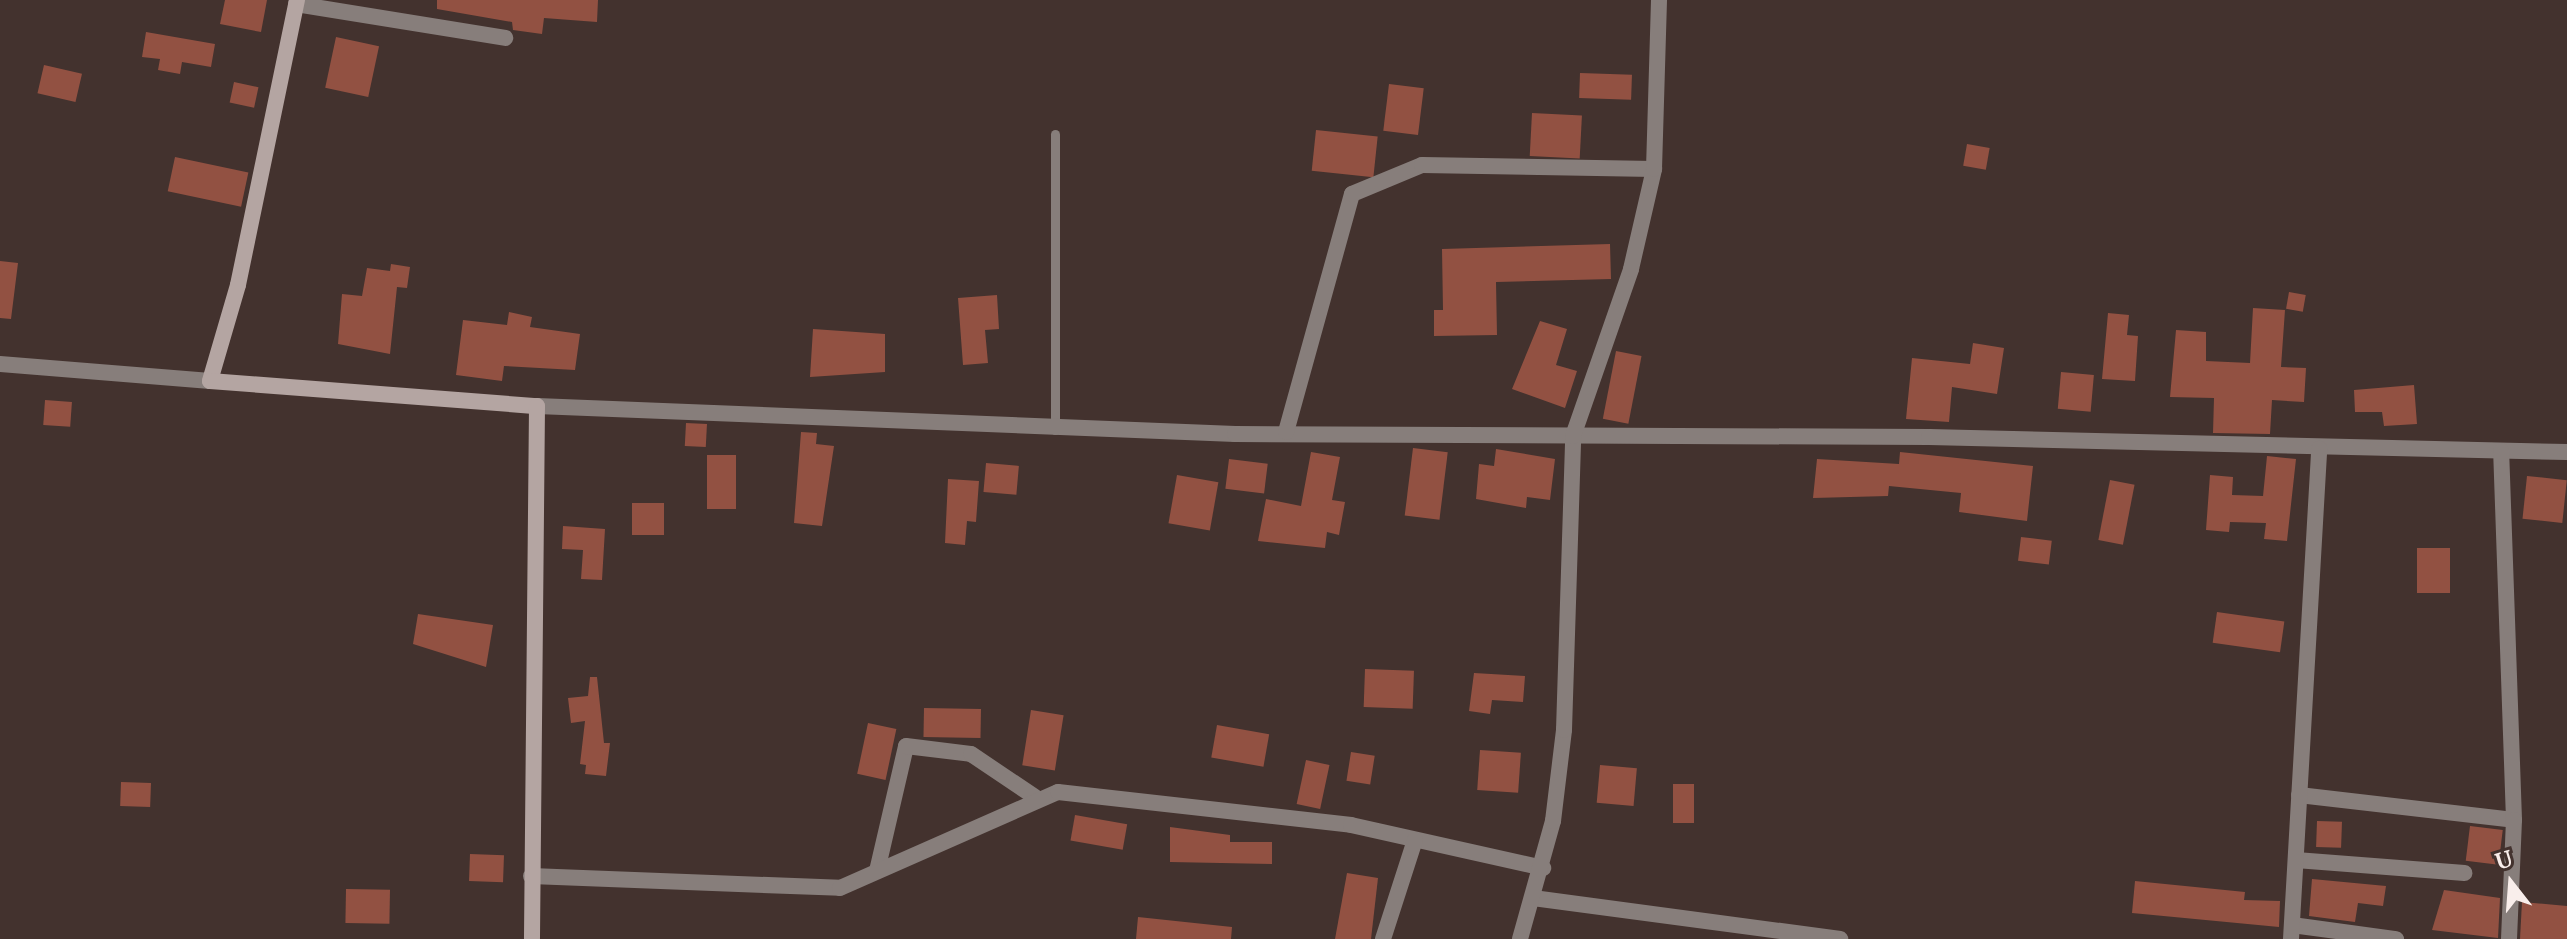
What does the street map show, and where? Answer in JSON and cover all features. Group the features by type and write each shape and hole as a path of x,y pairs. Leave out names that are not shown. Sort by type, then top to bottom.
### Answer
{"street":[{"path":"1520,939 1543,868 1564,730 1573,436 1631,269 1654,169 1659,0"},
{"path":"210,381 238,285 296,2 505,38"},
{"path":"1286,432 1352,194 1422,165 1654,169"},
{"path":"0,364 537,406 1055,430 1929,437 2319,449 2567,452"},
{"path":"532,939 531,876 538,739 537,406"},
{"path":"2319,449 2292,932 2396,939"},
{"path":"2501,451 2514,820 2509,939"},
{"path":"877,871 906,746 971,754 1035,797"},
{"path":"531,876 840,888 1035,797 1058,792 1351,825 1543,868"},
{"path":"2299,795 2514,820"},
{"path":"1383,939 1415,840"},
{"path":"2296,860 2464,873"},
{"path":"1533,898 1840,939"}],"lane":[{"path":"1055,134 1055,430"}],"building":[{"path":"225,0 267,0 261,32 220,24"},
{"path":"437,0 598,0 597,22 544,18 542,34 513,30 512,22 437,9"},
{"path":"146,32 215,44 211,67 182,62 180,74 158,70 160,59 142,57"},
{"path":"336,37 379,46 368,97 325,88"},
{"path":"44,65 82,74 75,102 37,93"},
{"path":"1580,73 1632,75 1631,100 1579,98"},
{"path":"234,82 258,87 254,108 230,103"},
{"path":"1389,84 1424,88 1418,135 1383,131"},
{"path":"1532,113 1582,116 1580,159 1530,156"},
{"path":"1316,130 1378,136 1373,177 1312,171"},
{"path":"1967,144 1990,148 1986,170 1963,166"},
{"path":"175,157 248,173 241,207 168,191"},
{"path":"1610,244 1611,279 1496,282 1497,335 1434,336 1434,310 1443,310 1442,249"},
{"path":"0,261 18,263 11,319 0,318"},
{"path":"391,264 410,267 407,288 397,287 390,354 338,344 342,294 362,296 367,268 390,271"},
{"path":"2289,292 2306,295 2303,312 2286,309"},
{"path":"997,295 999,329 985,330 988,363 963,365 958,298"},
{"path":"2253,308 2285,310 2281,367 2306,368 2304,402 2272,400 2270,434 2213,433 2214,398 2170,397 2176,330 2206,332 2206,361 2250,363"},
{"path":"509,312 532,317 530,327 580,334 575,370 504,366 502,381 456,375 463,320 507,325"},
{"path":"2108,313 2129,315 2127,335 2138,336 2135,381 2102,379"},
{"path":"1540,321 1567,329 1556,365 1577,371 1565,408 1512,389"},
{"path":"813,329 885,334 885,372 810,377"},
{"path":"1973,343 2004,348 1997,394 1952,387 1949,422 1906,419 1912,358 1970,364"},
{"path":"1616,351 1642,356 1628,424 1603,419"},
{"path":"2061,372 2094,375 2091,412 2058,409"},
{"path":"2414,385 2417,424 2384,426 2382,412 2355,412 2354,390"},
{"path":"45,400 72,402 70,427 43,425"},
{"path":"686,423 707,424 706,447 685,446"},
{"path":"801,432 817,433 816,444 834,446 822,526 794,523"},
{"path":"1413,448 1448,452 1439,520 1405,515"},
{"path":"1496,449 1555,459 1550,500 1527,497 1526,508 1476,499 1479,464 1494,466"},
{"path":"1311,452 1340,457 1332,500 1345,502 1339,535 1327,532 1325,548 1258,541 1266,499 1301,506"},
{"path":"1900,452 2033,466 2027,521 1959,512 1961,493 1889,486 1888,496 1813,498 1817,459 1899,464"},
{"path":"707,455 736,455 736,509 707,509"},
{"path":"2267,456 2296,459 2287,541 2264,539 2266,523 2230,522 2229,532 2206,530 2210,475 2233,477 2232,495 2263,496"},
{"path":"1229,459 1268,464 1264,494 1225,489"},
{"path":"986,463 1019,466 1016,495 983,492"},
{"path":"1177,475 1218,482 1210,531 1168,523"},
{"path":"2527,476 2567,480 2562,523 2523,519"},
{"path":"948,479 979,481 976,522 967,521 965,545 945,543"},
{"path":"2110,480 2135,485 2123,545 2098,540"},
{"path":"632,503 664,503 664,535 632,535"},
{"path":"563,526 605,529 602,580 581,579 583,550 562,549"},
{"path":"2021,537 2052,541 2049,565 2018,561"},
{"path":"2417,548 2450,548 2450,593 2417,593"},
{"path":"2217,612 2284,621 2280,652 2213,643"},
{"path":"418,614 493,625 486,667 413,644"},
{"path":"1365,669 1414,671 1413,709 1364,707"},
{"path":"1474,673 1525,676 1523,702 1492,700 1490,714 1469,711"},
{"path":"590,677 597,677 604,743 610,743 606,776 585,774 586,765 580,764 585,721 571,723 568,698 588,696"},
{"path":"924,708 981,709 980,738 923,737"},
{"path":"1031,710 1064,715 1055,770 1022,765"},
{"path":"868,723 896,729 886,780 857,774"},
{"path":"1217,725 1269,734 1263,767 1211,757"},
{"path":"1480,750 1521,753 1518,793 1477,790"},
{"path":"1351,752 1375,756 1370,784 1346,781"},
{"path":"1306,760 1329,765 1320,809 1297,804"},
{"path":"1600,765 1637,768 1634,806 1597,803"},
{"path":"121,782 151,783 150,807 120,806"},
{"path":"1673,784 1694,784 1694,823 1673,823"},
{"path":"1075,815 1127,824 1123,850 1070,841"},
{"path":"2317,821 2342,822 2341,848 2316,847"},
{"path":"2470,826 2503,830 2498,865 2466,861"},
{"path":"1170,827 1230,835 1230,842 1272,842 1272,864 1170,862"},
{"path":"470,854 504,855 503,882 469,881"},
{"path":"1347,873 1378,878 1371,939 1335,939"},
{"path":"2312,879 2386,886 2383,906 2358,903 2355,922 2309,916"},
{"path":"2135,881 2245,892 2244,900 2280,901 2279,927 2132,913"},
{"path":"346,889 390,890 389,924 345,923"},
{"path":"2444,890 2500,898 2498,938 2432,930"},
{"path":"2522,902 2567,906 2567,939 2520,939"},
{"path":"1138,917 1232,927 1231,939 1136,939"}]}
